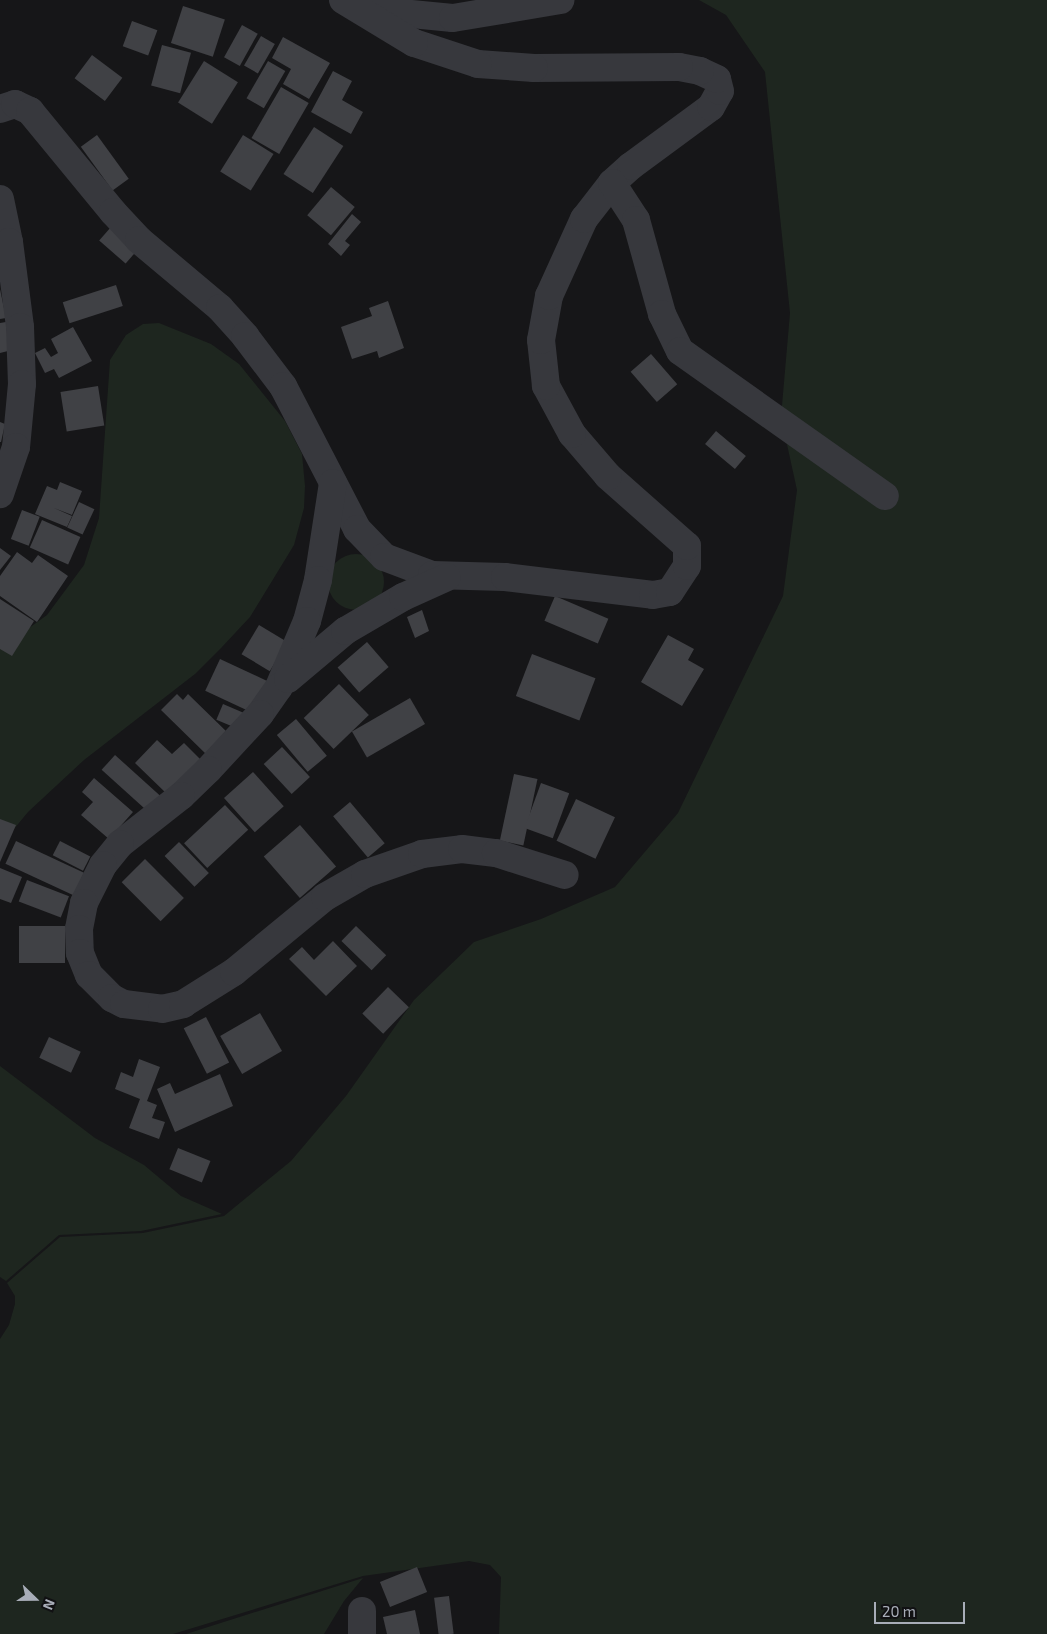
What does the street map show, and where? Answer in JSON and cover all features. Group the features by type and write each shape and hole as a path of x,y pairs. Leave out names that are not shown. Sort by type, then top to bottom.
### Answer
{"street":[{"path":"417,16 441,0"},
{"path":"348,4 417,16 472,16 560,0"},
{"path":"0,109 15,104 30,111 113,212 232,320 282,386 356,529 377,551 406,567 454,577 587,585 653,595 664,594 676,587 687,566 689,551 683,541 638,505 572,434 552,401 541,362 544,314 559,270 584,219 612,183 648,152 702,117 717,99 720,85 717,79 700,71 679,67 534,68 478,64 414,43 348,4"},
{"path":"612,183 636,220 662,314 680,351 885,496"},
{"path":"0,199 9,242 20,327 22,384 16,447 0,494"},
{"path":"333,483 318,580 307,621 279,687 260,714 208,770 181,796 120,844 95,878 81,917 80,954 89,975 112,998 137,1008 162,1009 197,998 234,972 325,897 365,874 405,858 462,849 496,853 564,875"},
{"path":"279,687 345,631 403,596 454,577"}],"shaded area":[{"path":"699,0 1047,0 1047,1634 499,1634 501,1577 490,1565 469,1561 363,1576 173,1634 0,1634 0,1339 9,1325 15,1304 15,1296 7,1283 60,1237 143,1233 224,1216 291,1161 346,1096 414,1000 474,942 541,919 615,887 678,813 783,596 797,490 781,417 790,313 765,72 726,15"},
{"path":"159,323 211,344 239,364 285,421 302,454 305,486 304,508 294,545 250,617 222,647 195,674 84,760 28,812 0,846 0,649 47,615 84,565 99,518 110,360 126,335 143,324"},
{"path":"356,554 367,556 376,562 382,571 384,582 382,593 376,602 367,608 356,610 345,608 336,602 330,593 328,582 330,571 336,562 345,556"},
{"path":"0,1066 95,1138 144,1165 181,1196 222,1214 141,1231 59,1235 6,1281 0,1277"},
{"path":"363,1578 344,1601 324,1634 186,1634"}],"building":[{"path":"183,6 225,20 213,57 171,43"},
{"path":"132,21 157,30 148,56 123,46"},
{"path":"242,25 258,34 240,66 224,57"},
{"path":"261,36 275,44 258,73 244,65"},
{"path":"283,37 330,63 309,99 283,84 291,69 272,58"},
{"path":"162,45 191,53 180,93 151,86"},
{"path":"92,55 122,78 105,101 75,78"},
{"path":"204,61 238,82 212,124 178,103"},
{"path":"268,61 285,71 264,108 246,98"},
{"path":"333,71 352,81 342,100 363,112 351,134 311,112"},
{"path":"281,87 309,103 279,154 252,138"},
{"path":"314,127 343,146 313,193 284,174"},
{"path":"97,135 129,179 113,190 81,147"},
{"path":"243,135 274,154 251,191 220,171"},
{"path":"331,187 355,207 331,235 307,215"},
{"path":"352,214 361,222 345,241 350,245 341,256 328,244"},
{"path":"111,227 137,250 126,264 99,241"},
{"path":"116,285 123,306 70,323 63,302"},
{"path":"0,289 6,318 0,319"},
{"path":"388,301 404,348 379,358 377,351 352,359 341,327 372,316 369,308"},
{"path":"6,322 12,350 0,353 0,323"},
{"path":"73,327 92,361 59,378 54,369 45,373 35,353 45,348 51,357 58,353 51,339"},
{"path":"651,354 677,384 657,402 631,372"},
{"path":"98,386 104,426 67,431 60,392"},
{"path":"0,422 5,424 1,442 0,442"},
{"path":"716,431 746,456 735,469 705,444"},
{"path":"60,482 82,491 72,515 54,508 72,516 67,527 35,514 47,486 57,490"},
{"path":"79,502 94,509 83,535 67,527"},
{"path":"22,510 40,517 29,546 11,539"},
{"path":"42,520 80,537 68,564 30,547"},
{"path":"0,548 11,556 0,570"},
{"path":"17,552 32,563 38,555 68,576 37,622 0,596 0,576"},
{"path":"555,596 608,619 598,644 544,621"},
{"path":"0,599 34,621 12,656 0,649"},
{"path":"422,610 429,631 415,638 407,617"},
{"path":"259,625 287,642 270,671 241,654"},
{"path":"668,635 694,649 688,660 704,669 682,706 641,682"},
{"path":"367,642 389,667 359,692 338,668"},
{"path":"532,654 595,678 579,720 516,696"},
{"path":"220,659 267,681 252,713 205,691"},
{"path":"339,684 369,715 334,749 304,718"},
{"path":"177,694 183,700 188,694 229,734 208,756 161,710"},
{"path":"410,698 425,724 367,757 352,732"},
{"path":"223,704 247,714 240,730 216,720"},
{"path":"296,719 327,756 308,772 277,735"},
{"path":"157,740 172,754 184,743 202,761 168,795 135,763"},
{"path":"282,747 310,777 292,794 264,764"},
{"path":"115,755 162,797 148,812 102,770"},
{"path":"253,772 284,806 255,832 224,798"},
{"path":"514,774 537,779 523,846 500,841"},
{"path":"94,778 133,812 109,839 81,815 93,802 82,792"},
{"path":"541,783 569,793 553,838 525,828"},
{"path":"576,799 615,817 596,859 557,841"},
{"path":"350,802 385,843 368,858 333,816"},
{"path":"225,805 248,830 207,868 184,843"},
{"path":"0,819 16,825 0,862"},
{"path":"300,825 336,867 300,898 264,856"},
{"path":"16,841 84,873 73,895 5,864"},
{"path":"60,841 90,856 83,871 53,855"},
{"path":"179,842 209,873 194,887 165,856"},
{"path":"145,859 184,898 161,921 122,882"},
{"path":"0,868 22,877 11,903 0,899"},
{"path":"27,880 69,896 61,918 19,901"},
{"path":"19,926 65,926 65,963 19,963"},
{"path":"356,926 386,955 372,970 341,941"},
{"path":"333,941 357,966 326,996 289,959 302,947 314,960"},
{"path":"388,987 409,1007 383,1034 362,1014"},
{"path":"260,1013 282,1051 242,1074 220,1036"},
{"path":"206,1017 229,1062 207,1074 184,1028"},
{"path":"49,1037 81,1052 71,1073 39,1058"},
{"path":"139,1059 160,1067 147,1101 157,1105 152,1118 165,1122 159,1139 129,1128 140,1099 115,1089 121,1072 133,1077"},
{"path":"220,1074 233,1106 175,1132 157,1089 170,1083 175,1094"},
{"path":"178,1148 210,1161 202,1182 169,1169"},
{"path":"417,1567 427,1592 390,1607 380,1582"},
{"path":"449,1596 454,1634 439,1634 434,1598"},
{"path":"415,1610 420,1634 387,1634 383,1617"}]}
